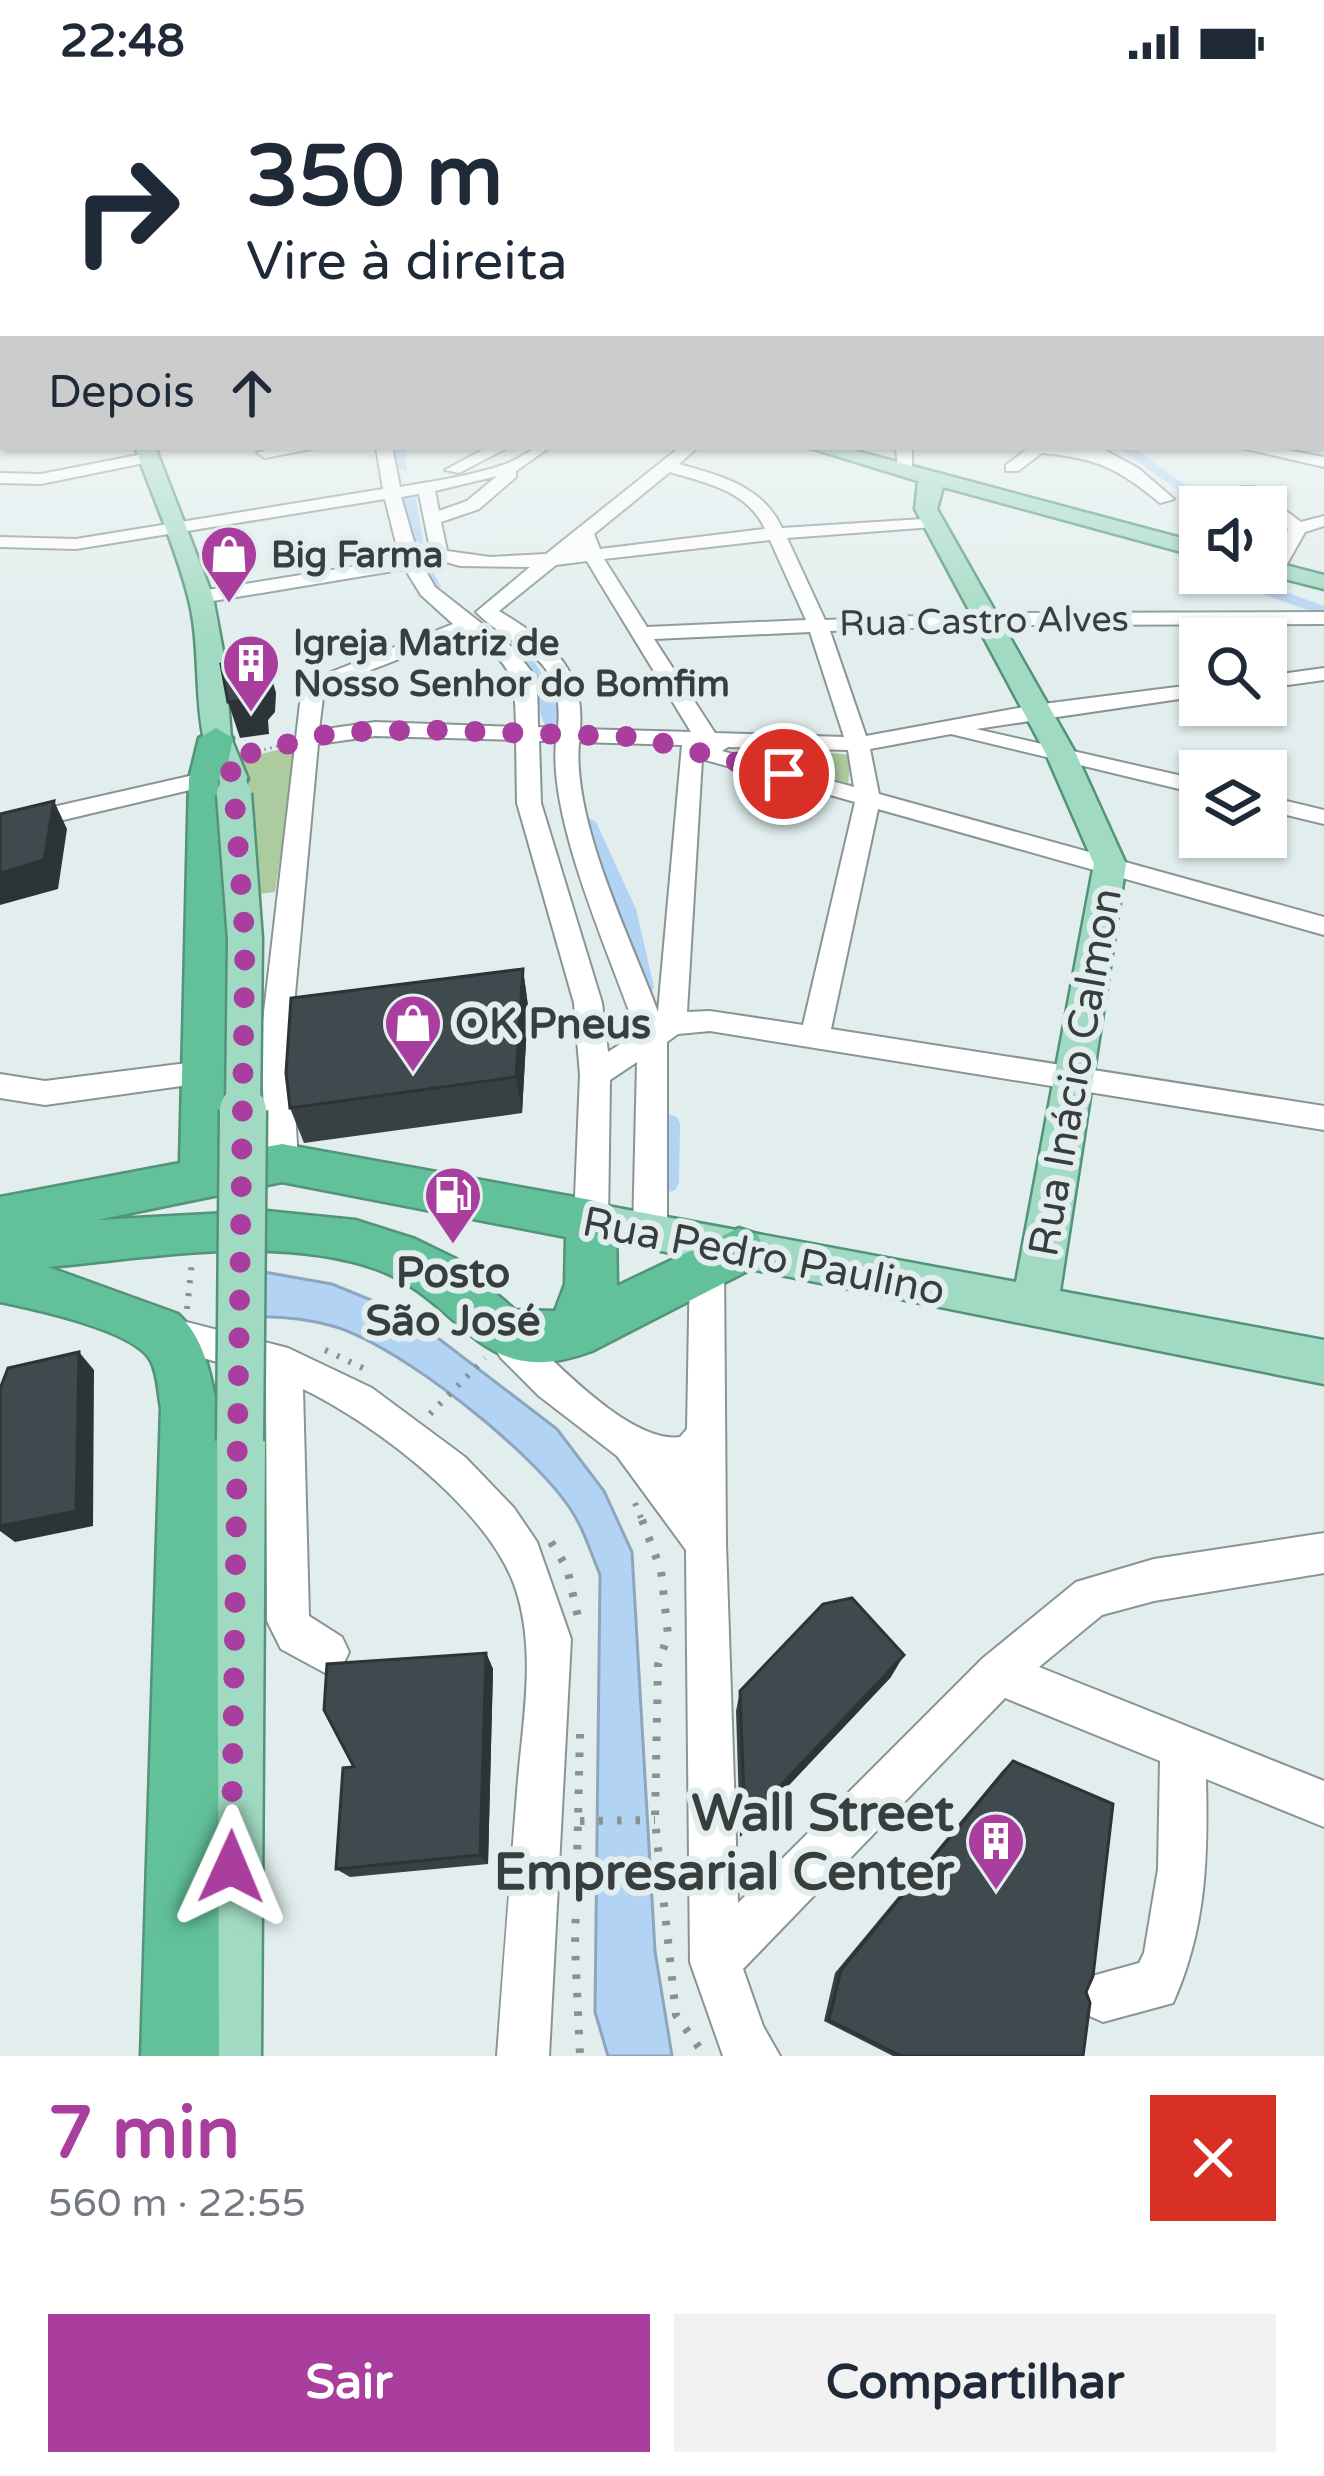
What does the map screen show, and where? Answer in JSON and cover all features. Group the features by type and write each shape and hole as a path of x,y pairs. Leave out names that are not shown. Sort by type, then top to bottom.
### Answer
{"highway":[{"path":"204,1176 202,1063 221,764"},
{"name":"Rua Pedro Paulino","path":"0,1218 282,1163 591,1221"},
{"path":"573,1334 591,1284 591,1221"},
{"path":"0,1249 206,1231 292,1233 358,1243 415,1262 462,1292 493,1344 573,1334 723,1256"},
{"path":"0,1279 30,1283 159,1331 178,1358 189,1408 179,2056"}],"main road":[{"path":"150,460 201,597 245,962 226,2056"},
{"path":"913,465 1026,505 1179,545"},
{"path":"913,465 932,487 926,509 933,522"},
{"name":"Rua Inácio Calmon","path":"933,522 1061,754 1110,864 1035,1306"},
{"path":"1287,572 1324,582"},
{"name":"Rua Pedro Paulino","path":"591,1221 723,1256 1035,1306 1324,1362"}],"street":[{"path":"0,478 41,479 115,460"},
{"path":"0,542 48,546 177,530 388,470 441,474 472,460"},
{"path":"431,519 473,505 526,460"},
{"path":"282,1163 276,1038 290,877 311,738 311,702 322,684 477,618 672,460"},
{"path":"1011,460 1026,505"},
{"path":"1012,467 1022,460"},
{"path":"1110,460 1166,499"},
{"path":"665,465 739,490 760,506 817,622 858,744 868,799 815,1037"},
{"path":"388,470 427,487 518,466"},
{"path":"388,470 409,563 429,594 536,643 557,664 571,703 566,734 571,808 662,1029"},
{"path":"427,487 438,554 453,559 546,562 776,534 933,522"},
{"path":"1298,528 1255,497 1324,507"},
{"path":"1287,544 1298,528 1324,520"},
{"path":"591,526 592,555 644,633 698,743 662,1029 650,1233"},
{"path":"201,597 409,563"},
{"path":"477,618 520,667 529,700 525,764 529,803 588,1003 595,1076 591,1221"},
{"name":"Rua Castro Alves","path":"644,633 817,622 1324,618"},
{"path":"1287,679 1324,674"},
{"path":"311,738 376,729 698,743 858,744 1179,693"},
{"path":"950,730 1179,782"},
{"path":"698,743 868,799 1324,926"},
{"path":"0,827 221,764"},
{"path":"1287,808 1324,817"},
{"path":"595,1076 662,1029 710,1021 1324,1118"},
{"path":"0,1087 45,1093 202,1063 276,1038"},
{"path":"723,1256 708,1434 706,1544 715,1962 743,2042 754,2056"},
{"path":"159,1331 299,1356 481,1500 514,1540 538,1587 550,1639 523,2056"},
{"path":"493,1344 627,1439 664,1458 690,1454 708,1434"},
{"path":"299,1356 288,1621 296,1634 327,1652"},
{"path":"627,1439 706,1544"},
{"path":"715,1962 998,1673 1090,1597 1154,1580 1324,1553"},
{"path":"998,1673 1324,1804"},
{"path":"1103,1996 1155,1985 1167,1964 1178,1887 1183,1747"}],"path":[{"path":"221,764 311,738"},
{"path":"412,1407 426,1419 493,1344"},
{"path":"299,1356 334,1352 383,1382"},
{"path":"548,1536 567,1568 580,1615 580,1638"},
{"path":"580,1729 575,1946 580,2056"},
{"path":"580,1821 655,1820"}],"green space":[{"path":"743,744 852,755 848,783 746,758 737,751"},
{"path":"297,745 275,892 258,894 237,760"}],"water":[{"path":"253,1270 332,1284 408,1315 557,1429 604,1491 632,1552 655,1951 672,2056 608,2056 595,2012 600,1575 578,1523 550,1484 496,1430 395,1356 336,1327 254,1317"}],"building":[{"path":"266,657 258,698 228,702 221,664"},
{"path":"54,801 44,860 0,873 0,814"},
{"name":"OK Pneus","path":"523,969 516,1077 290,1108 286,1073 291,998"},
{"path":"79,1352 76,1511 0,1526 0,1389 8,1368"},
{"path":"852,1598 904,1655 745,1823 740,1691 823,1604"},
{"path":"486,1653 480,1855 336,1869 343,1768 354,1767 324,1710 327,1664"},
{"name":"Wall Street Empresarial Center","path":"1013,1761 1113,1804 1093,1976 1086,1992 1090,2003 1083,2056 901,2056 829,2020 841,1970"}],"waterway":[{"path":"401,460 402,468"},
{"path":"1143,460 1180,486"},
{"path":"409,499 420,562 433,586"},
{"path":"1276,594 1324,611"},
{"path":"492,635 534,674 547,698 553,728"},
{"path":"586,822 625,909 643,987"},
{"path":"666,1182 668,1124"}],"place":[{"name":"Big Farma","path":"229,605"},
{"name":"Igreja Matriz de Nosso Senhor do Bomfim","path":"251,714"},
{"name":"OK Pneus","path":"413,1074"},
{"name":"Posto São José","path":"453,1246"},
{"name":"Wall Street Empresarial Center","path":"996,1892"}],"route":[{"path":"231,1867 245,939 233,779 227,759 336,732 432,730 638,737 784,774"}]}
